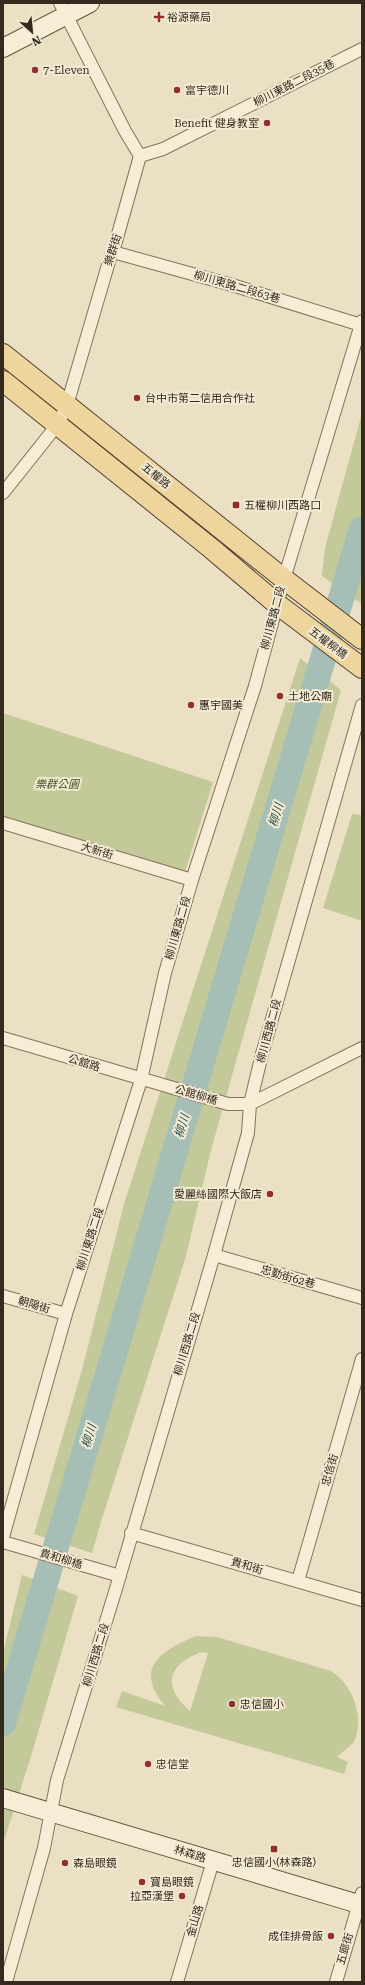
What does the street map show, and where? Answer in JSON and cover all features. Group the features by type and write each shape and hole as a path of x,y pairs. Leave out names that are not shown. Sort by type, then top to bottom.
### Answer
{"main road":[{"path":"3,48 63,9 90,3"},
{"name":"五權路","path":"3,354 362,640"},
{"name":"五權路","path":"3,381 302,623"},
{"name":"五權柳橋","path":"302,623 358,666"},
{"name":"林森路","path":"11,1801 213,1861 361,1901"}],"street":[{"path":"63,9 125,131 140,156"},
{"name":"柳川東路二段35巷","path":"140,156 163,149 362,49"},
{"name":"樂群街","path":"3,493 58,424 67,405 140,156"},
{"name":"柳川東路二段63巷","path":"113,252 361,323"},
{"name":"柳川東路二段","path":"3,1537 66,1314 141,1080 165,973 192,880 255,686 284,579 361,323"},
{"name":"柳川西路二段","path":"6,1982 44,1848 58,1780 120,1576 131,1533 214,1255 248,1133 250,1104 262,1054 362,705"},
{"name":"大新街","path":"3,823 192,880"},
{"name":"公舘路","path":"3,1038 164,1086"},
{"path":"250,1104 362,1048"},
{"name":"公館柳橋","path":"164,1086 228,1104 250,1104"},
{"name":"忠勤街62巷","path":"214,1255 362,1298"},
{"name":"朝陽街","path":"3,1296 66,1314"},
{"name":"忠信街","path":"298,1581 362,1359"},
{"name":"貴和街","path":"131,1533 362,1600"},
{"name":"貴和柳橋","path":"3,1542 120,1576"},
{"name":"金山路","path":"177,1982 213,1861"},
{"name":"五廊街","path":"336,1982 361,1901"}],"green space":[{"path":"362,413 362,604 322,576 325,548"},
{"path":"300,658 341,690 211,1150 186,1256 92,1553 34,1534 82,1370 124,1204"},
{"name":"樂群公園","path":"3,713 213,782 184,875 3,820"},
{"path":"352,814 362,815 362,921 323,908"},
{"path":"22,1575 78,1596 32,1753 3,1844 3,1653"},
{"path":"196,1636 217,1637 331,1671 339,1677 351,1693 355,1702 358,1722 354,1742 337,1757 348,1762 344,1774 116,1707 122,1691 165,1706 156,1693 152,1682 151,1672 155,1663 162,1655 171,1648","holes":["201,1652 208,1653 190,1711 175,1693 172,1685 172,1677 175,1670 181,1663"]}],"waterway":[{"name":"柳川","path":"3,1723 362,529"}],"place":[{"name":"裕源藥局","path":"159,17"},
{"name":"7-Eleven","path":"35,70"},
{"name":"富宇德川","path":"177,90"},
{"name":"Benefit 健身教室","path":"267,123"},
{"name":"台中市第二信用合作社","path":"137,398"},
{"name":"五權柳川西路口","path":"236,505"},
{"name":"土地公廟","path":"280,696"},
{"name":"惠宇國美","path":"191,705"},
{"name":"愛麗絲國際大飯店","path":"270,1194"},
{"name":"忠信國小","path":"232,1704"},
{"name":"忠信堂","path":"148,1764"},
{"name":"忠信國小(林森路)","path":"274,1849"},
{"name":"森島眼鏡","path":"65,1863"},
{"name":"寶島眼鏡","path":"142,1882"},
{"name":"拉亞漢堡","path":"182,1896"},
{"name":"成佳排骨飯","path":"331,1936"}]}
